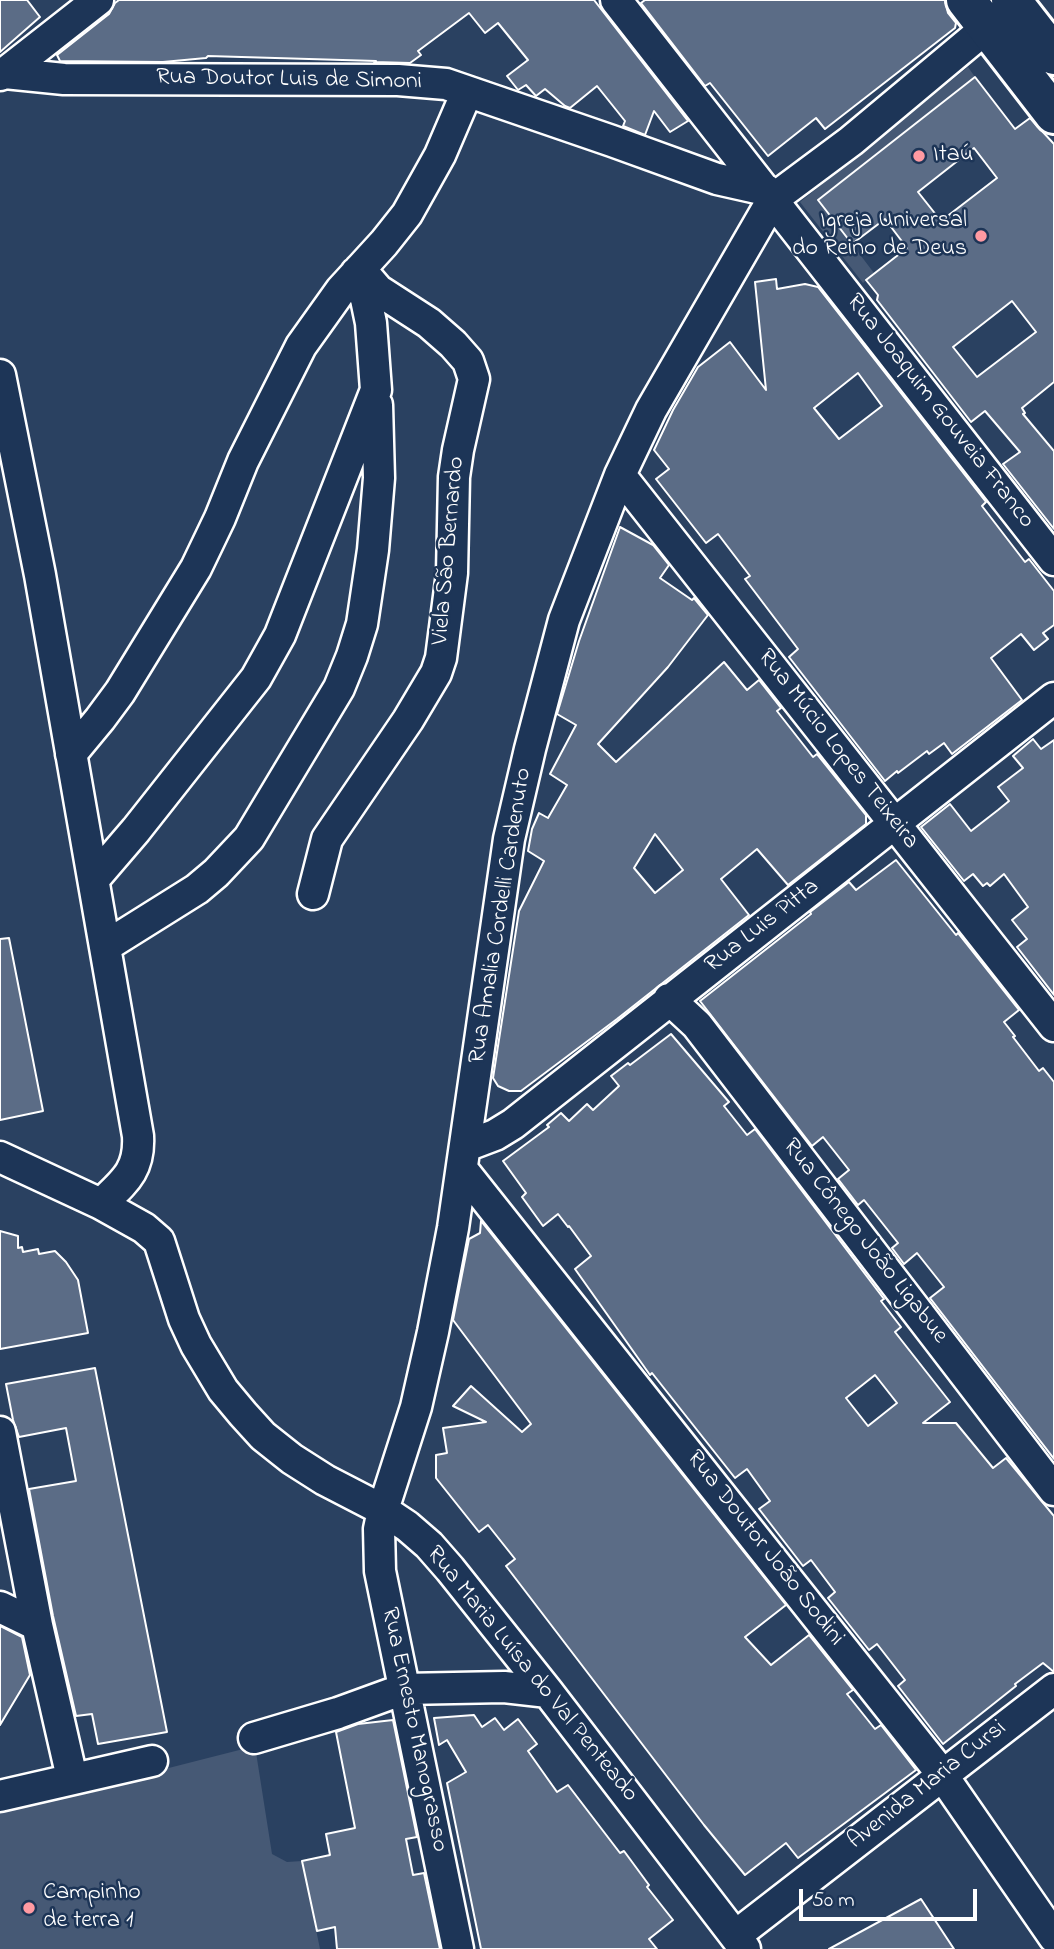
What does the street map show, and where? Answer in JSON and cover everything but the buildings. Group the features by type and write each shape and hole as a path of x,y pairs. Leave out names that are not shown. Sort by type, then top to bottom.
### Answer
{"main road":[{"path":"999,6 1054,55"},
{"path":"999,6 1054,114"}],"street":[{"path":"3,74 98,0"},
{"name":"Rua Joaquim Gouveia Franco","path":"616,0 1054,560"},
{"path":"770,194 851,141 999,6"},
{"name":"Rua Doutor Luis de Simoni","path":"3,74 64,79 398,80 446,85 717,179 770,194"},
{"path":"71,754 120,692 196,568 243,461 301,345 329,306 407,214 440,155 467,92"},
{"name":"Rua Amalia Cordelli Cardenuto","path":"383,1510 416,1407 433,1332 464,1157 509,839 564,620 620,475 651,410 770,194"},
{"path":"106,946 197,889 249,838 339,688 352,656 362,624 373,550 379,478 371,323 358,271"},
{"name":"Viela São Bernardo","path":"313,894 327,839 415,710 436,673 441,658 450,596 456,464 474,379 468,360 453,344 413,312 377,290 358,271"},
{"path":"0,375 40,575 139,1145 130,1175 101,1204"},
{"path":"94,879 170,787 256,678 267,660 280,635 376,390"},
{"name":"Rua Múcio Lopes Teixeira","path":"620,475 1054,1026"},
{"name":"Rua Luis Pitta","path":"464,1157 513,1124 1054,698"},
{"name":"Rua Cônego João Ligabue","path":"670,999 697,1025 1054,1490"},
{"name":"Rua Maria Luísa do Val Penteado","path":"0,1157 101,1204 144,1228 159,1241 184,1319 223,1390 263,1436 292,1459 325,1480 383,1510 429,1545 548,1692 740,1942"},
{"name":"Rua Doutor João Sodini","path":"464,1157 942,1774 1054,1937"},
{"path":"0,1432 37,1625 72,1778"},
{"name":"Rua Ernesto Manograsso","path":"383,1510 379,1529 380,1571 458,1949"},
{"path":"0,1607 37,1625"},
{"path":"254,1738 338,1713 404,1689 504,1687 548,1692"},
{"name":"Avenida Maria Cursi","path":"740,1942 942,1774 1054,1689"},
{"path":"0,1796 152,1761"}],"shaded area":[{"path":"968,67 975,77 818,200 831,217 829,220 836,229 839,227 874,273 863,283 800,202"},
{"path":"255,1746 272,1854 287,1862 302,1861 320,1949 0,1949 0,1811"}],"place":[{"name":"Itaú","path":"919,156"},
{"name":"Igreja Universal do Reino de Deus","path":"981,236"},
{"name":"Campinho de terra 1","path":"29,1908"}]}
